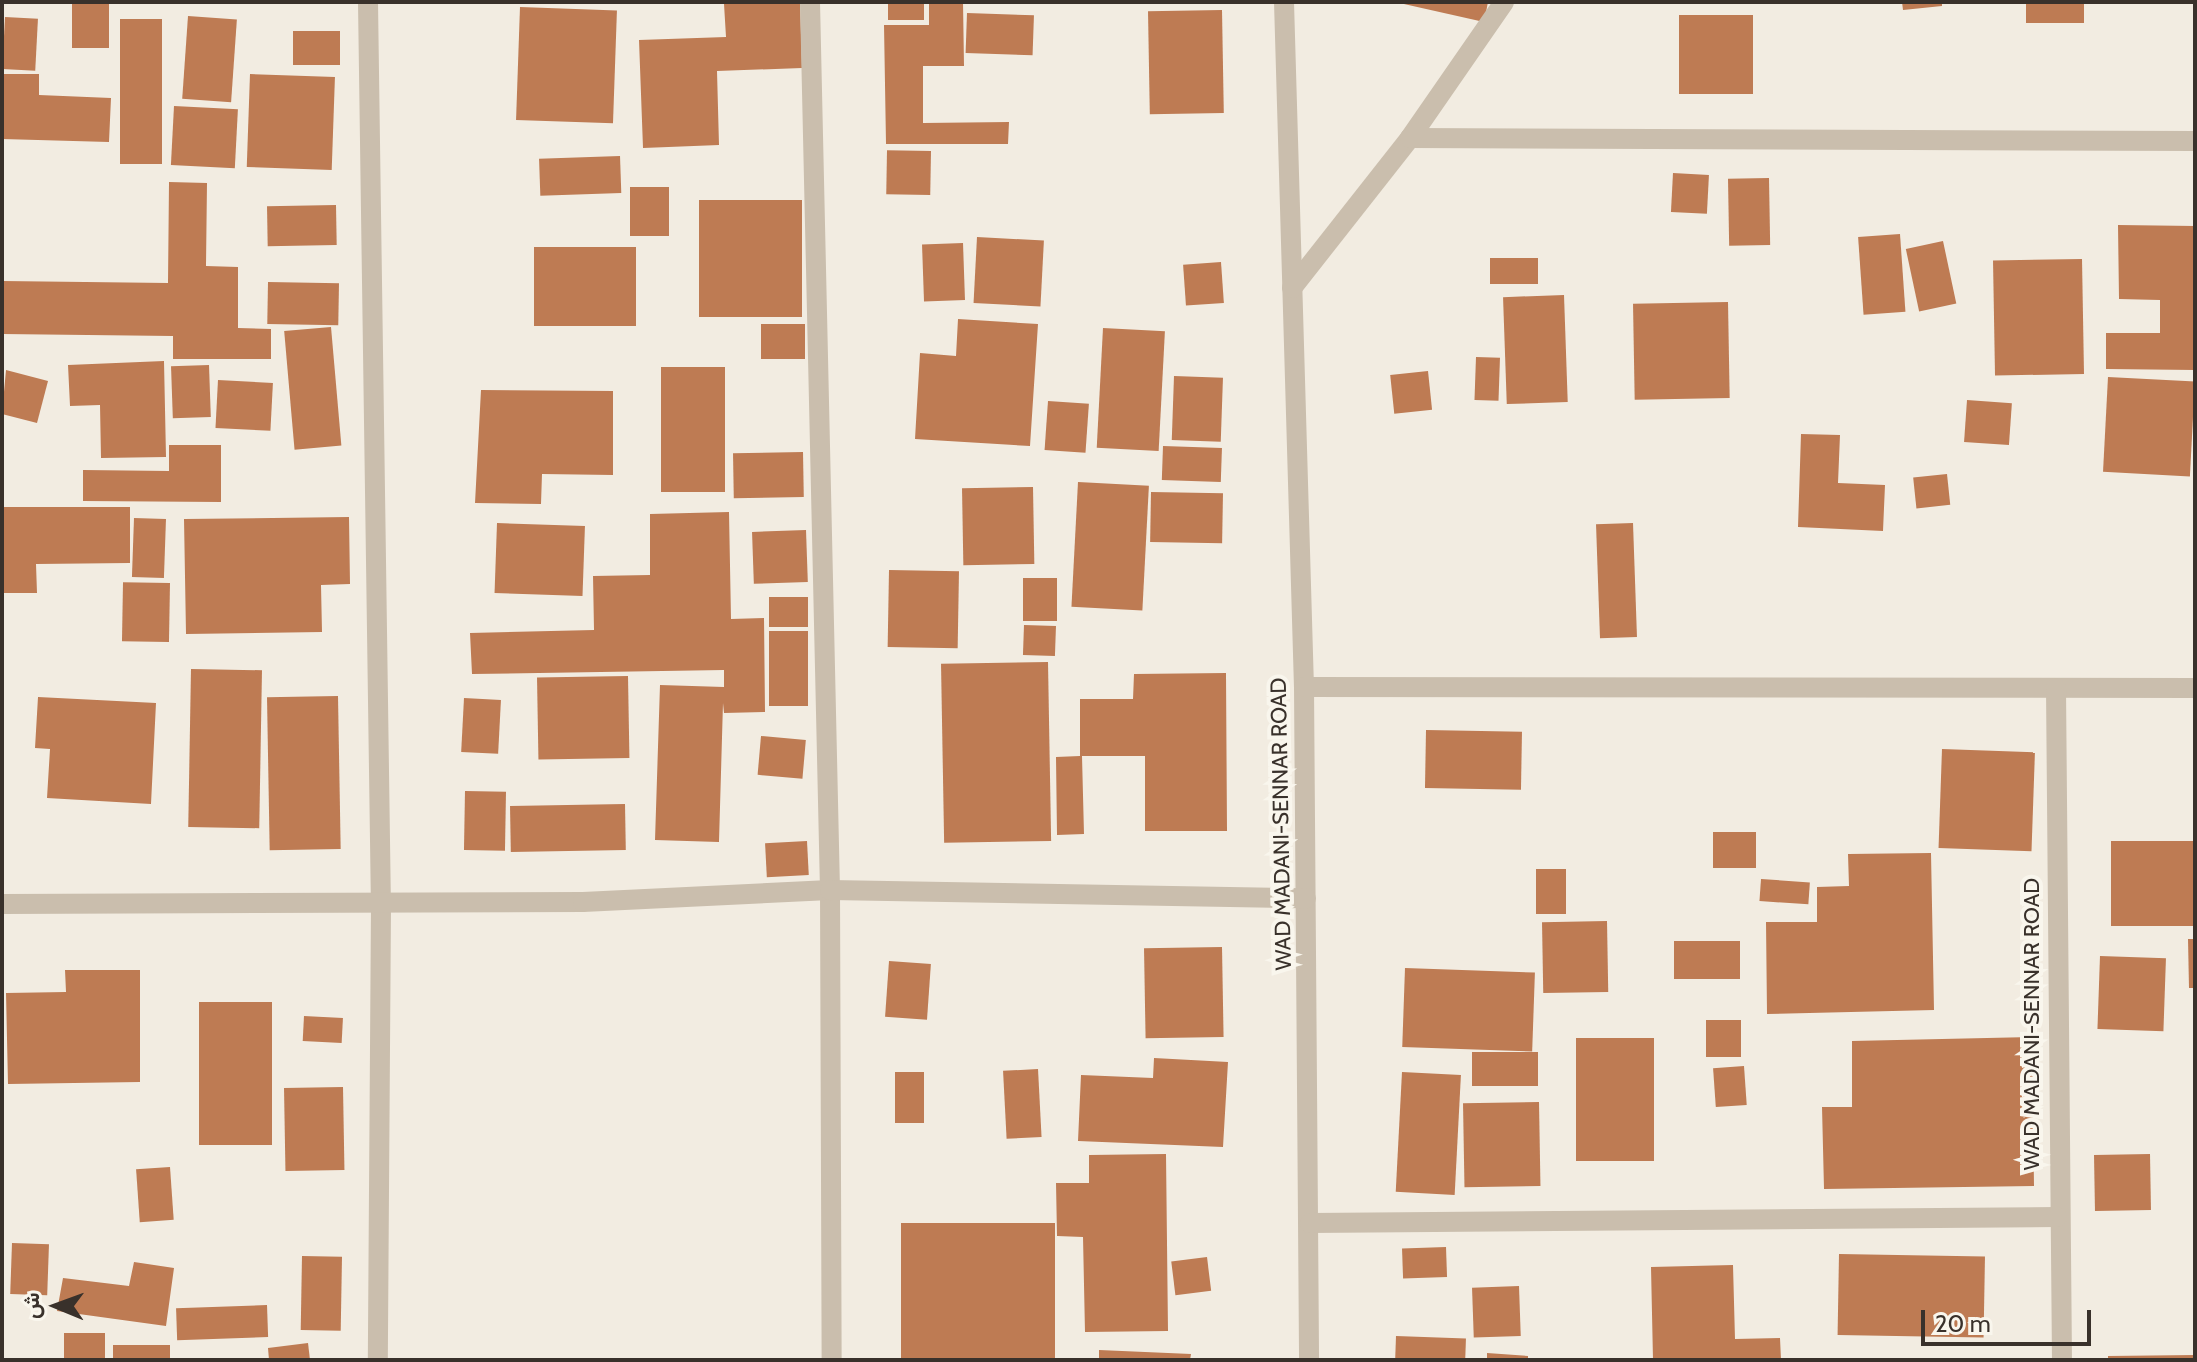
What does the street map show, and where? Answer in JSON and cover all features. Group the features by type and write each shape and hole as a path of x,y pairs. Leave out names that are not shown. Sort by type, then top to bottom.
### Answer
{"street":[{"path":"368,2 381,905 378,1360"},
{"path":"810,2 830,890 832,1360"},
{"name":"WAD MADANI-SENNAR ROAD","path":"1284,2 1304,687 1309,1360"},
{"path":"1292,288 1410,138 1504,2"},
{"path":"1410,138 2195,141"},
{"path":"1304,687 2195,688"},
{"name":"WAD MADANI-SENNAR ROAD","path":"2056,688 2057,1217 2062,1360"},
{"path":"2,904 381,905 830,890 1306,898"},
{"path":"1310,1223 2057,1217"}],"building":[{"path":"72,2 109,2 109,48 72,48"},
{"path":"800,2 802,68 717,71 719,145 643,148 639,40 726,37 724,4"},
{"path":"888,2 924,2 924,20 888,20"},
{"path":"929,2 963,2 964,66 923,66 923,123 1009,122 1008,144 886,144 884,25 929,25"},
{"path":"1395,2 1488,2 1484,22"},
{"path":"1902,2 1942,2 1942,6 1903,10"},
{"path":"2026,2 2084,2 2084,23 2026,23"},
{"path":"520,7 617,10 613,123 516,120"},
{"path":"1222,10 1224,113 1150,114 1148,11"},
{"path":"967,13 1034,15 1033,55 966,53"},
{"path":"1679,15 1753,15 1753,94 1679,94"},
{"path":"188,16 237,19 231,102 182,99"},
{"path":"5,17 38,19 35,71 2,69"},
{"path":"120,19 162,19 162,164 120,164"},
{"path":"293,31 340,31 340,65 293,65"},
{"path":"2,74 39,74 39,95 111,98 109,142 2,139"},
{"path":"250,74 335,77 332,170 247,167"},
{"path":"174,106 238,109 235,168 171,165"},
{"path":"887,150 931,151 930,195 886,194"},
{"path":"620,156 621,193 540,196 539,159"},
{"path":"1673,173 1709,175 1707,214 1671,212"},
{"path":"1769,178 1770,245 1729,246 1728,179"},
{"path":"169,182 207,183 206,266 238,267 238,328 271,329 271,359 173,359 173,336 2,334 2,281 168,283"},
{"path":"630,187 669,187 669,236 630,236"},
{"path":"699,200 802,200 802,317 699,317"},
{"path":"336,205 337,245 268,246 267,206"},
{"path":"2118,225 2195,226 2195,370 2106,369 2106,333 2160,333 2160,300 2119,299"},
{"path":"1900,234 1905,312 1864,315 1858,237"},
{"path":"977,237 1044,241 1040,306 974,303"},
{"path":"1943,241 1956,304 1919,312 1906,249"},
{"path":"963,243 965,300 924,301 922,244"},
{"path":"534,247 636,247 636,326 534,326"},
{"path":"1490,258 1538,258 1538,284 1490,284"},
{"path":"2082,259 2084,374 1995,376 1993,261"},
{"path":"1221,262 1224,303 1186,306 1183,265"},
{"path":"268,282 339,283 338,325 267,324"},
{"path":"1564,295 1568,402 1507,404 1503,297"},
{"path":"1728,302 1730,398 1635,400 1633,304"},
{"path":"958,319 1038,324 1030,446 915,439 920,353 956,356"},
{"path":"761,324 805,324 805,359 761,359"},
{"path":"331,327 341,446 295,450 284,331"},
{"path":"1103,328 1165,331 1159,451 1097,448"},
{"path":"1476,357 1500,358 1498,401 1474,400"},
{"path":"164,361 166,457 101,458 100,405 70,406 68,365"},
{"path":"209,365 211,417 173,418 171,366"},
{"path":"661,367 725,367 725,492 661,492"},
{"path":"6,370 48,381 37,423 2,414"},
{"path":"1428,371 1432,410 1394,414 1390,375"},
{"path":"1174,376 1223,378 1221,442 1172,440"},
{"path":"2108,377 2195,382 2190,476 2103,472"},
{"path":"218,380 273,383 270,431 215,428"},
{"path":"481,390 613,391 613,475 542,474 541,504 475,503"},
{"path":"1967,400 2012,403 2009,445 1964,442"},
{"path":"1048,401 1089,404 1085,453 1045,450"},
{"path":"1801,434 1840,435 1838,483 1885,485 1883,531 1798,527"},
{"path":"169,445 221,445 221,502 83,501 83,470 169,471"},
{"path":"1163,446 1222,448 1221,482 1162,480"},
{"path":"803,452 804,497 734,498 733,453"},
{"path":"1947,474 1950,505 1916,508 1913,478"},
{"path":"1078,482 1149,486 1142,611 1071,607"},
{"path":"1033,487 1034,564 963,565 962,488"},
{"path":"1151,492 1223,493 1222,543 1150,542"},
{"path":"2,507 130,507 130,563 36,564 37,593 2,593"},
{"path":"729,512 731,619 764,618 765,712 724,713 723,703 719,842 655,840 660,685 724,687 724,670 472,674 470,633 594,630 593,576 650,575 650,514"},
{"path":"349,517 350,584 321,585 322,632 186,634 184,519"},
{"path":"134,518 166,519 164,578 132,577"},
{"path":"497,523 585,526 583,596 495,593"},
{"path":"1633,523 1637,637 1600,638 1596,524"},
{"path":"806,530 808,582 754,584 752,532"},
{"path":"889,570 959,571 958,648 888,647"},
{"path":"1023,578 1057,578 1057,621 1023,621"},
{"path":"123,582 170,583 169,642 122,641"},
{"path":"769,597 808,597 808,627 769,627"},
{"path":"1024,625 1056,626 1055,656 1023,655"},
{"path":"769,631 808,631 808,706 769,706"},
{"path":"1048,662 1051,841 944,843 941,664"},
{"path":"191,669 262,670 259,828 188,827"},
{"path":"1226,673 1227,831 1145,831 1145,756 1082,756 1084,834 1057,835 1056,757 1080,756 1080,699 1133,699 1134,674"},
{"path":"628,676 629,758 538,760 537,678"},
{"path":"338,696 341,849 270,850 267,697"},
{"path":"38,697 156,703 151,804 47,798 50,749 35,748"},
{"path":"464,698 501,700 498,754 461,752"},
{"path":"1426,730 1522,732 1521,790 1425,788"},
{"path":"761,736 806,740 802,779 758,775"},
{"path":"1942,749 2035,752 2031,851 1939,848"},
{"path":"465,791 506,792 505,851 464,850"},
{"path":"625,804 626,850 511,852 510,806"},
{"path":"1713,832 1756,832 1756,868 1713,868"},
{"path":"807,841 809,875 767,877 765,843"},
{"path":"2111,841 2195,841 2195,926 2111,926"},
{"path":"1931,853 1934,1010 1767,1014 1766,922 1817,922 1817,887 1849,886 1848,854"},
{"path":"1536,869 1566,869 1566,914 1536,914"},
{"path":"1761,879 1810,882 1808,904 1759,901"},
{"path":"1607,921 1608,992 1543,993 1542,922"},
{"path":"2188,939 2195,939 2195,988 2189,988"},
{"path":"1674,941 1740,941 1740,979 1674,979"},
{"path":"1222,947 1224,1037 1146,1038 1144,948"},
{"path":"2100,956 2166,958 2163,1031 2097,1029"},
{"path":"889,961 931,964 927,1020 885,1017"},
{"path":"1405,968 1535,973 1532,1051 1402,1047"},
{"path":"65,970 140,970 140,1082 8,1084 6,993 66,992"},
{"path":"199,1002 272,1002 272,1145 199,1145"},
{"path":"304,1016 343,1018 342,1043 303,1041"},
{"path":"1706,1020 1741,1020 1741,1057 1706,1057"},
{"path":"2032,1037 2034,1186 1824,1189 1822,1107 1852,1107 1852,1041"},
{"path":"1576,1038 1654,1038 1654,1161 1576,1161"},
{"path":"1472,1052 1538,1052 1538,1086 1472,1086"},
{"path":"1154,1058 1228,1062 1223,1147 1078,1141 1081,1075 1153,1078"},
{"path":"1744,1066 1747,1105 1716,1107 1713,1068"},
{"path":"1038,1069 1042,1137 1007,1139 1003,1071"},
{"path":"895,1072 924,1072 924,1123 895,1123"},
{"path":"1402,1072 1461,1075 1455,1195 1396,1192"},
{"path":"343,1087 344,1170 285,1171 284,1088"},
{"path":"1539,1102 1540,1186 1464,1187 1463,1103"},
{"path":"1166,1154 1168,1331 1085,1332 1083,1237 1057,1236 1056,1183 1089,1183 1089,1155"},
{"path":"2150,1154 2151,1210 2095,1211 2094,1155"},
{"path":"170,1167 174,1220 140,1222 136,1169"},
{"path":"901,1223 1055,1223 1055,1360 901,1360"},
{"path":"12,1243 49,1244 47,1295 10,1294"},
{"path":"1446,1247 1447,1277 1403,1279 1402,1249"},
{"path":"1839,1254 1985,1257 1984,1338 1838,1335"},
{"path":"302,1256 342,1257 341,1331 301,1330"},
{"path":"1207,1257 1211,1291 1175,1295 1171,1261"},
{"path":"134,1262 174,1268 166,1326 57,1311 63,1278 129,1286"},
{"path":"1733,1265 1735,1339 1780,1338 1781,1360 1653,1360 1651,1267"},
{"path":"1519,1286 1521,1336 1474,1338 1472,1288"},
{"path":"267,1305 268,1337 177,1340 176,1308"},
{"path":"64,1333 105,1333 105,1360 64,1360"},
{"path":"1396,1336 1466,1338 1465,1360 1395,1360"},
{"path":"308,1343 310,1360 269,1360 268,1348"},
{"path":"113,1345 170,1345 170,1360 113,1360"},
{"path":"1099,1350 1191,1354 1190,1360 1099,1360"},
{"path":"1487,1353 1528,1356 1528,1360 1487,1360"},
{"path":"2195,1355 2195,1360 2108,1360 2108,1356"}]}
